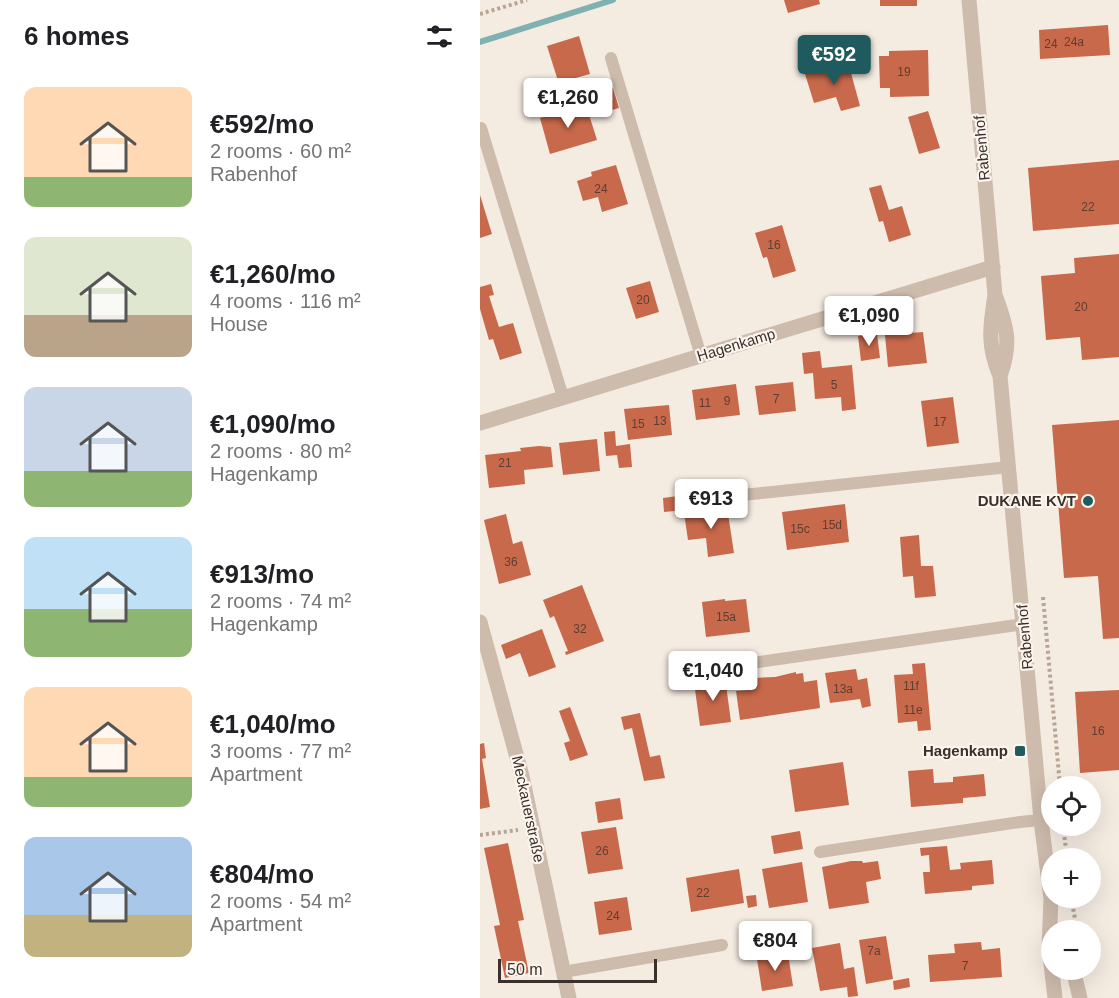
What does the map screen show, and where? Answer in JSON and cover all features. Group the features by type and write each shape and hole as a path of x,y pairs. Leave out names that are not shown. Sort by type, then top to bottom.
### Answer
{"street":[{"name":"Rabenhof","path":"969,0 995,296 989,330 993,359 1000,376 1041,820"},
{"name":"Hagenkamp","path":"480,423 993,267"},
{"name":"Meckauerstraße","path":"480,622 522,776 569,998"},
{"name":"Rabenhof","path":"1051,908 1049,947 1055,998"},
{"path":"1076,980 1080,998"}],"lane":[{"path":"611,58 701,356"},
{"path":"481,128 563,397"},
{"path":"743,495 1009,467"},
{"path":"738,664 1024,624"},
{"path":"820,852 1041,820"},
{"path":"563,972 722,945"}],"path":[{"path":"480,14 527,0"},
{"path":"1043,597 1059,776"},
{"path":"480,835 533,828"}],"building":[{"path":"784,0 819,0 820,4 788,13"},
{"path":"880,0 917,0 917,6 880,6"},
{"path":"1108,25 1110,55 1040,59 1039,30"},
{"path":"579,36 590,74 572,79 571,85 563,87 559,84 547,46"},
{"path":"824,38 830,59 806,67 799,46"},
{"path":"928,50 929,96 890,97 890,88 880,88 879,56 889,56 889,51"},
{"path":"848,62 860,106 841,111 836,97 814,103 805,74"},
{"path":"613,88 619,108 595,115 589,95"},
{"path":"586,105 597,140 550,154 540,118"},
{"path":"928,111 940,148 919,154 908,117"},
{"path":"1119,160 1119,224 1033,231 1028,168"},
{"path":"616,165 628,204 602,212 598,197 583,201 577,181 592,176 591,172"},
{"path":"881,185 889,210 902,206 911,235 889,242 883,221 879,222 869,188"},
{"path":"480,195 492,234 480,238"},
{"path":"782,225 796,271 773,278 767,257 763,258 755,233"},
{"path":"1119,254 1119,357 1082,360 1080,337 1046,340 1041,276 1075,273 1074,258"},
{"path":"650,281 659,312 636,319 626,288"},
{"path":"491,284 494,295 489,296 499,327 513,323 522,353 500,360 493,339 489,340 480,309 480,287"},
{"path":"923,332 927,363 888,367 885,335"},
{"path":"877,334 880,358 861,361 858,336"},
{"path":"820,351 822,368 852,365 856,409 842,411 841,397 815,399 813,373 804,374 802,353"},
{"path":"793,382 796,411 759,415 755,386"},
{"path":"736,384 740,415 696,420 692,390"},
{"path":"953,397 959,443 927,447 921,401"},
{"path":"669,405 672,435 628,440 624,409"},
{"name":"DUKANE KVT","path":"1119,420 1119,638 1103,639 1098,576 1064,578 1052,425"},
{"path":"615,431 616,446 630,444 632,467 619,468 617,455 606,456 604,432"},
{"path":"597,439 600,471 563,475 559,443"},
{"path":"551,447 553,467 524,470 525,484 489,488 485,455 521,451 520,448"},
{"path":"685,495 686,510 664,512 663,498"},
{"path":"845,504 849,542 787,550 782,512"},
{"path":"727,507 734,553 708,557 706,538 688,540 684,513"},
{"path":"506,514 513,544 522,541 531,575 499,584 484,520"},
{"path":"919,535 921,566 933,566 936,596 915,598 913,576 903,577 900,537"},
{"path":"582,585 604,641 566,655 565,652 568,651 554,616 550,618 543,600"},
{"path":"725,599 725,601 746,599 750,632 706,637 702,602"},
{"path":"542,629 556,667 529,677 520,653 506,659 501,645"},
{"path":"925,663 931,730 918,731 917,721 898,723 894,675 913,674 912,664"},
{"path":"856,669 858,680 867,678 871,706 862,708 860,699 830,703 825,673"},
{"path":"796,672 796,674 803,673 804,682 817,680 820,708 740,720 736,691 749,690 747,682 755,680 754,678 775,677"},
{"path":"725,677 731,722 700,726 694,682"},
{"path":"1119,690 1119,770 1080,773 1075,692"},
{"path":"570,707 588,755 570,761 564,743 570,741 559,711"},
{"path":"640,713 650,757 660,755 665,778 644,781 632,728 624,730 621,717"},
{"path":"484,743 486,758 482,759 490,807 480,809 480,744"},
{"path":"843,762 849,805 795,812 789,770"},
{"path":"933,769 934,783 953,782 953,777 984,774 986,796 963,798 963,803 911,807 908,771"},
{"path":"620,798 623,819 598,823 595,802"},
{"path":"616,827 623,869 588,874 581,832"},
{"path":"800,831 803,849 774,854 771,836"},
{"path":"508,843 524,920 518,921 529,973 505,978 494,926 500,925 484,848"},
{"path":"947,846 950,870 961,869 960,863 992,860 994,884 972,886 972,890 925,894 923,872 930,872 929,855 921,856 920,848"},
{"path":"862,861 863,863 878,861 881,879 866,882 869,903 829,909 822,867"},
{"path":"802,862 808,902 769,908 762,869"},
{"path":"739,869 744,903 691,912 686,878"},
{"path":"756,895 757,906 748,908 746,896"},
{"path":"627,897 632,930 599,935 594,902"},
{"path":"886,936 893,979 866,984 859,940"},
{"path":"796,939 798,948 771,953 770,943"},
{"path":"981,942 982,950 1000,948 1002,977 930,982 928,955 955,953 954,944"},
{"path":"840,943 844,969 854,967 858,996 848,997 847,987 820,991 812,948"},
{"path":"788,954 793,986 762,991 757,959"},
{"path":"909,978 910,987 894,990 893,981"}],"waterway":[{"path":"480,42 613,0"}],"place":[{"name":"DUKANE KVT","path":"1088,501"},
{"name":"Hagenkamp","path":"1020,751"}]}
